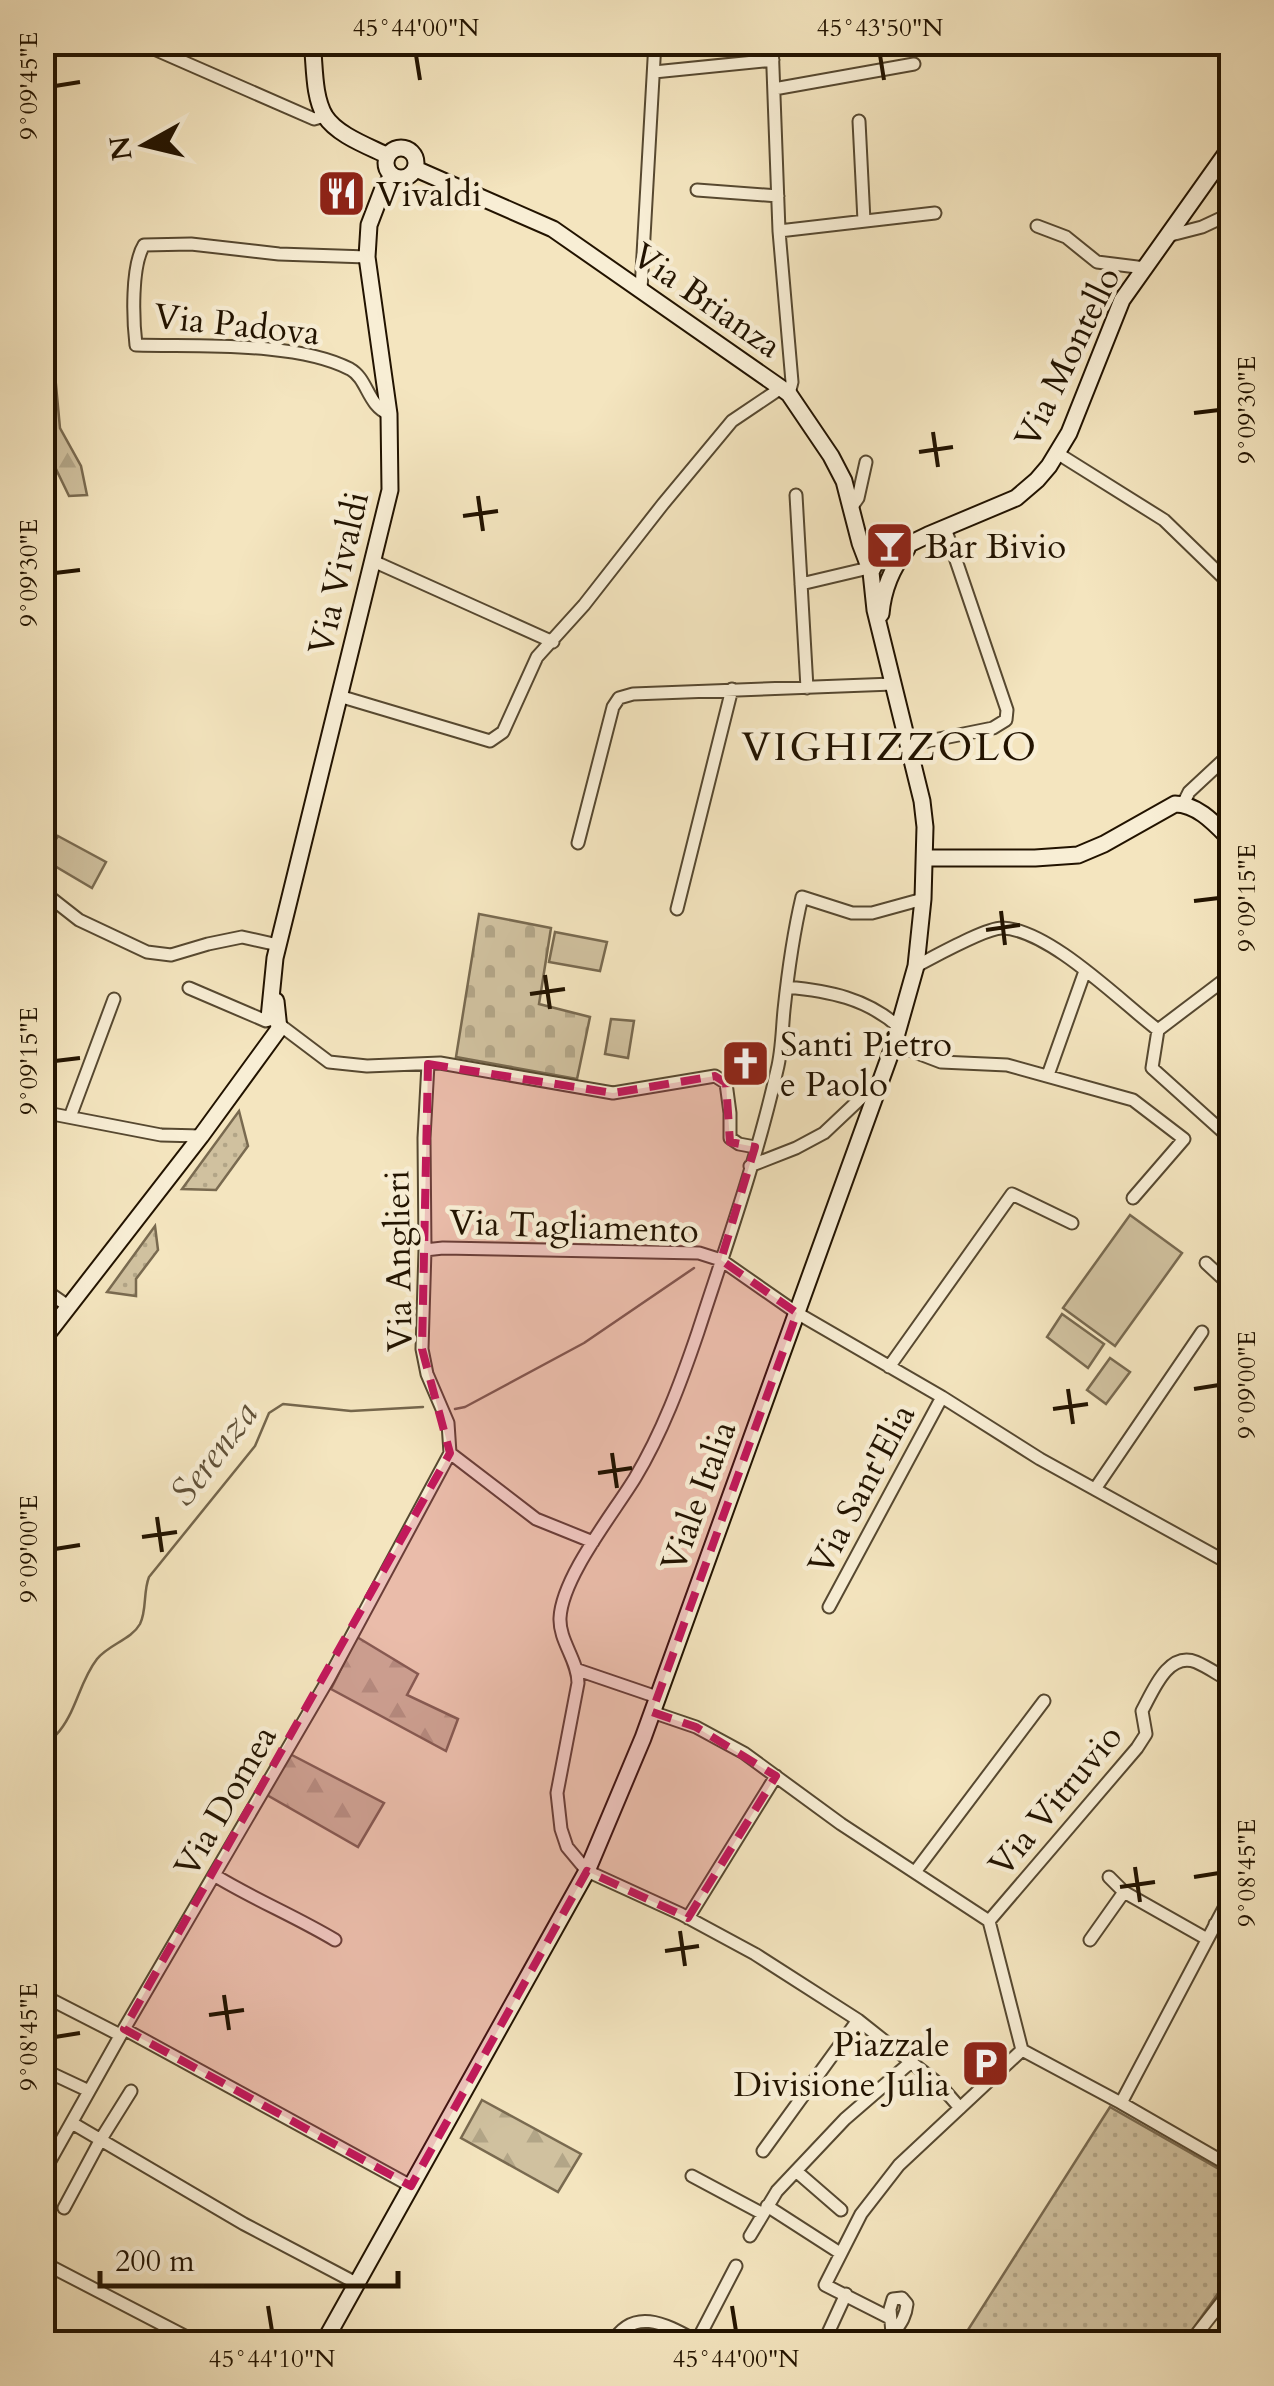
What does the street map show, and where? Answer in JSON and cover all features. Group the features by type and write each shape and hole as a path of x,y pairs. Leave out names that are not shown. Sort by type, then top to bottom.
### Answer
{"street":[{"path":"138,42 314,119 325,116"},
{"path":"312,42 317,92 325,116 338,130 388,156"},
{"path":"641,290 655,42"},
{"path":"339,696 490,741 503,732 538,657 732,421 785,391 792,382 779,231 772,42"},
{"path":"654,72 772,60"},
{"path":"774,89 914,64"},
{"path":"860,121 864,221"},
{"name":"Via Montello","path":"875,569 913,543 1027,491 1069,433 1119,307 1232,145"},
{"path":"398,148 410,150 416,169 408,178 392,176 386,164 388,156 398,148"},
{"name":"Via Brianza","path":"416,169 553,229 785,391 832,456 875,569"},
{"name":"Via Vivaldi","path":"273,1025 272,982 278,945 390,490 389,414 367,257 368,225 392,176"},
{"path":"697,190 778,196"},
{"path":"779,231 935,212"},
{"path":"1168,236 1202,227 1232,213"},
{"path":"1037,226 1066,237 1097,262 1144,268"},
{"name":"Via Padova","path":"367,257 280,254 191,244 144,245 137,256 134,332 136,345 282,350 328,360 355,372 377,409 389,414"},
{"path":"1058,453 1164,520 1232,586"},
{"path":"852,508 866,462"},
{"path":"796,494 806,688"},
{"path":"908,745 993,728 1006,720 1007,710 946,528"},
{"path":"373,561 552,642"},
{"path":"801,584 875,569 873,600 922,800 925,858 916,966 894,1044 942,1062 1006,1065 1134,1100 1184,1140 1133,1198"},
{"path":"578,843 613,707 619,698 633,694 893,684"},
{"path":"677,910 732,689"},
{"path":"1183,804 1189,792 1232,752"},
{"path":"925,858 1078,856 1168,806 1183,804 1204,814 1232,840"},
{"path":"42,891 79,920 147,952 170,955 242,937 278,945"},
{"path":"923,899 872,913 852,913 802,898 792,938 778,1067 694,1343 664,1424 636,1477 592,1542 572,1580 560,1618 562,1635 578,1670 578,1683 557,1793 567,1847 587,1872 755,1954 858,2020 940,2085 960,2108"},
{"path":"916,966 999,928 1028,933 1085,971 1158,1030"},
{"path":"1048,1075 1085,971"},
{"path":"1232,974 1158,1030 1152,1068 1232,1140"},
{"path":"787,987 848,996 899,1027"},
{"path":"189,988 296,1036 329,1062 368,1066 440,1063 613,1092 716,1076 726,1083 730,1138 756,1147"},
{"path":"70,1117 114,999"},
{"path":"42,1341 200,1136 273,1025"},
{"name":"Viale Italia","path":"323,2344 587,1872 655,1704 894,1044"},
{"name":"Via Anglieri","path":"428,1064 422,1349 448,1423 450,1452"},
{"path":"750,1166 824,1133 881,1078"},
{"path":"42,1112 161,1135 200,1136"},
{"path":"890,1368 1012,1194 1072,1223"},
{"name":"Via Tagliamento","path":"425,1250 699,1253 721,1260"},
{"path":"721,1260 797,1313 1095,1490 1232,1566"},
{"path":"1206,1263 1232,1287"},
{"path":"42,1288 68,1306"},
{"path":"1095,1490 1202,1332"},
{"name":"Via Sant'Elia","path":"829,1607 942,1397"},
{"path":"450,1452 536,1519 592,1542"},
{"name":"Via Domea","path":"42,2175 329,1678 450,1452"},
{"name":"Via Vitruvio","path":"990,1921 1137,1748 1146,1734 1142,1711 1171,1665 1180,1660 1194,1661 1232,1682"},
{"path":"578,1670 655,1704 744,1753 840,1824 990,1921 1022,2050 1232,2167"},
{"path":"916,1872 1044,1701"},
{"path":"688,1918 776,1776"},
{"path":"214,1874 335,1940"},
{"path":"1108,1877 1124,1892 1208,1939"},
{"path":"1090,1940 1124,1892"},
{"path":"1121,2103 1232,1893"},
{"path":"1215,1924 1232,1928"},
{"path":"42,1995 122,2032 410,2186"},
{"path":"763,2151 858,2020"},
{"path":"890,2318 825,2285 840,2252 862,2214 899,2165 1022,2050"},
{"path":"750,2236 777,2190 845,2120 910,2062"},
{"path":"42,2069 89,2091"},
{"path":"64,2208 131,2091"},
{"path":"72,2123 244,2224 356,2283"},
{"path":"796,2170 841,2210"},
{"path":"692,2176 765,2210 840,2252"},
{"path":"42,2262 200,2344"},
{"path":"611,2344 626,2326 637,2321 659,2323 699,2342 736,2266"},
{"path":"1189,2344 1232,2289"},
{"path":"823,2344 846,2294"},
{"path":"902,2298 908,2304 905,2319 889,2339 890,2309 893,2300 902,2298"}],"highlighted area":[{"path":"428,1064 613,1093 715,1076 726,1083 730,1142 755,1147 721,1260 797,1313 652,1712 696,1727 776,1776 688,1918 587,1871 411,2186 124,2029 450,1453 422,1349"}],"green space":[{"path":"42,334 53,353 60,428 81,466 87,495 69,496 54,465 43,459"},
{"path":"58,836 106,862 92,888 43,859"},
{"path":"479,914 551,928 539,1004 590,1017 577,1079 456,1057"},
{"path":"555,932 607,942 600,971 549,962"},
{"path":"611,1019 634,1021 628,1058 605,1054"},
{"path":"239,1111 248,1146 216,1190 182,1189"},
{"path":"1130,1215 1182,1253 1115,1346 1063,1308"},
{"path":"155,1226 158,1250 136,1279 136,1296 107,1292"},
{"path":"1062,1314 1104,1344 1088,1368 1047,1337"},
{"path":"1110,1358 1130,1372 1106,1404 1087,1390"},
{"path":"357,1637 418,1674 407,1695 458,1719 446,1751 331,1689"},
{"path":"290,1754 384,1803 358,1847 267,1795"},
{"path":"482,2100 581,2154 558,2192 461,2138"},
{"path":"1110,2107 1231,2176 1231,2275 1183,2343 959,2344"}],"waterway":[{"name":"Serenza","path":"455,1409 584,1343 694,1268"},
{"name":"Serenza","path":"42,1735 56,1735 97,1659 140,1624 149,1577 255,1446 269,1413 283,1404 351,1411 423,1407"}],"place":[{"name":"Vivaldi","path":"341,194"},
{"name":"Bar Bivio","path":"890,546"},
{"name":"Santi Pietro e Paolo","path":"745,1064"},
{"name":"Piazzale Divisione Julia","path":"985,2064"}],"district":[{"name":"VIGHIZZOLO","path":"890,746"}]}
